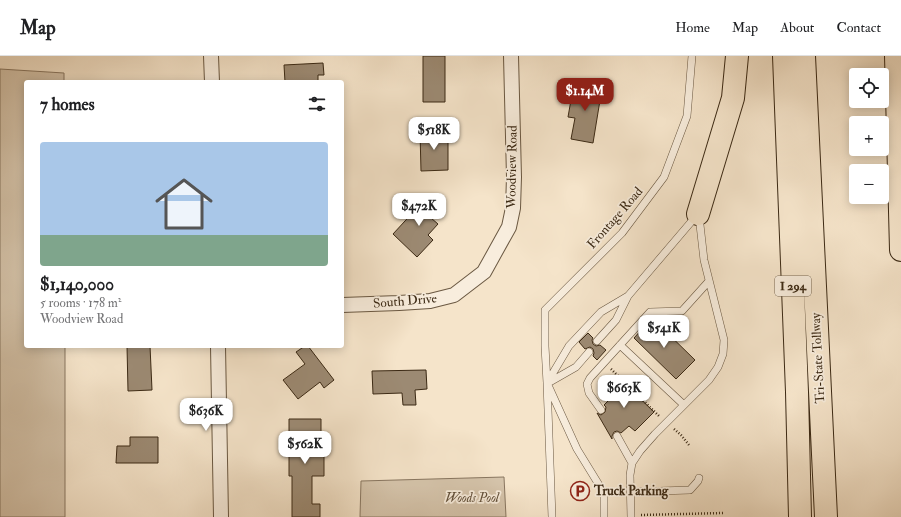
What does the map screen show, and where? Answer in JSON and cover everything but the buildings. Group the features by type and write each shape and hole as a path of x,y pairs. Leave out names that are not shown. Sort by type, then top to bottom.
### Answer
{"highway":[{"path":"698,214 733,98 737,56"},
{"name":"Tri-State Tollway","path":"784,56 800,517"},
{"name":"Tri-State Tollway","path":"804,56 826,517"},
{"path":"896,56 901,250"}],"street":[{"path":"211,56 212,80"},
{"name":"Woodview Road","path":"484,272 509,227 513,208 514,178 511,56"},
{"name":"South Drive","path":"344,305 430,301 454,295 484,272"},
{"path":"218,348 221,517"}],"lane":[{"name":"Frontage Road","path":"552,517 545,346 545,310 622,233 664,177 687,116 692,56"},
{"path":"634,516 630,492 632,463 654,434 709,380 718,367 723,354 724,340 704,260 698,214"},
{"path":"597,341 616,320 628,296 698,214"},
{"path":"601,410 589,393 587,384 590,378 650,312 682,311 709,281"},
{"path":"547,383 569,346 595,318 601,312 628,296"},
{"path":"620,345 684,405"},
{"path":"547,383 576,367 589,352"},
{"path":"547,383 577,449 604,493 604,517"},
{"path":"617,436 632,463"},
{"path":"630,492 690,490 699,478"}],"path":[{"path":"607,365 661,417"},
{"path":"681,435 689,446"},
{"path":"634,516 724,513"}],"green space":[{"path":"0,69 64,73 64,80 24,80 24,348 65,348 65,517 0,517"},
{"name":"Woods Pool","path":"504,477 506,517 360,517 361,481"}],"place":[{"name":"Truck Parking","path":"580,491"}]}
